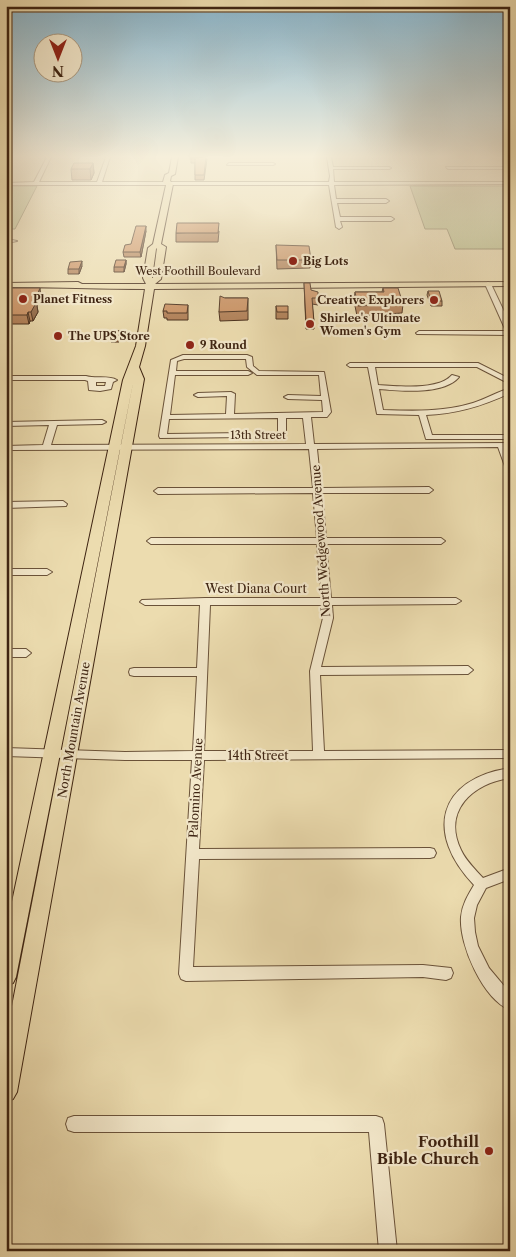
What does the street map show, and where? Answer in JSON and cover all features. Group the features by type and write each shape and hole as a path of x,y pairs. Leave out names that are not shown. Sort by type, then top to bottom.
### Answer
{"main road":[{"name":"North Mountain Avenue","path":"6,1092 61,754 120,447 128,380 135,368 150,285 158,279 162,248 157,245 163,216"},
{"name":"West Foothill Boulevard","path":"6,285 70,285 82,287 150,285 510,284"},
{"name":"North Mountain Avenue","path":"6,977 61,754"}],"street":[{"path":"337,216 339,226"},
{"path":"338,219 390,218"},
{"path":"6,241 14,241"},
{"path":"420,335 433,333 510,332 488,284"},
{"path":"247,436 163,436 176,358 248,357 250,358 250,368 257,373 322,372"},
{"path":"167,416 282,417 324,415 327,412 322,364"},
{"path":"350,365 478,366 510,382"},
{"path":"371,365 380,412 442,412 475,406 510,390"},
{"path":"172,373 248,373"},
{"path":"376,388 433,387 451,383 455,377"},
{"path":"6,378 86,378 92,380 92,388 100,389 108,387 111,380"},
{"path":"198,395 231,394 230,416"},
{"path":"288,397 325,398"},
{"path":"422,413 429,437 510,437"},
{"name":"North Wedgewood Avenue","path":"307,416 309,441 314,451 328,618 315,671 319,756"},
{"path":"247,417 248,446"},
{"path":"282,417 282,430"},
{"path":"50,448 58,422"},
{"path":"6,424 102,422"},
{"path":"505,445 510,469"},
{"name":"13th Street","path":"6,448 505,445"},
{"path":"158,492 430,490"},
{"path":"6,505 64,504"},
{"path":"151,541 441,541"},
{"path":"6,572 46,572"},
{"name":"Palomino Avenue","path":"204,601 186,974 423,971 446,973"},
{"name":"West Diana Court","path":"145,602 456,601"},
{"path":"6,652 26,652"},
{"path":"315,671 468,670"},
{"path":"134,672 201,672"},
{"name":"14th Street","path":"6,752 198,756 510,754"},
{"path":"480,884 457,854 451,839 449,824 455,804 467,788 484,778 510,773"},
{"path":"193,854 430,853"},
{"path":"510,873 480,884 470,905 468,916 469,932 474,952 482,971 502,997 510,1004"},
{"path":"74,1124 376,1124 388,1251"}],"green space":[{"path":"6,216 22,216 15,229 6,229"},
{"path":"420,216 510,216 510,249 455,249 447,229 425,229"}],"building":[{"path":"177,223 219,223 218,233 176,233"},
{"path":"136,226 146,226 140,252 123,252 125,245 131,244"},
{"path":"276,245 309,246 311,260 277,260"},
{"path":"116,260 126,260 124,267 114,267"},
{"path":"82,261 79,269 68,269 70,262"},
{"path":"304,283 310,283 311,290 318,292 318,298 312,298 314,322 306,322"},
{"path":"6,288 40,288 35,300 36,303 31,312 28,312 27,315 6,315"},
{"path":"383,288 398,288 403,304 358,306 355,292 384,292"},
{"path":"428,291 439,291 442,301 431,301"},
{"path":"220,296 225,298 248,298 247,311 219,312"},
{"path":"165,304 188,305 187,313 167,313 167,311 163,311"},
{"path":"276,306 288,306 288,312 277,312"},
{"path":"110,331 120,331 118,338 111,338"}],"place":[{"name":"Big Lots","path":"293,261"},
{"name":"Planet Fitness","path":"23,299"},
{"name":"Creative Explorers","path":"434,300"},
{"name":"Shirlee's Ultimate Women's Gym","path":"310,324"},
{"name":"The UPS Store","path":"58,336"},
{"name":"9 Round","path":"190,345"},
{"name":"Foothill Bible Church","path":"489,1151"}]}
